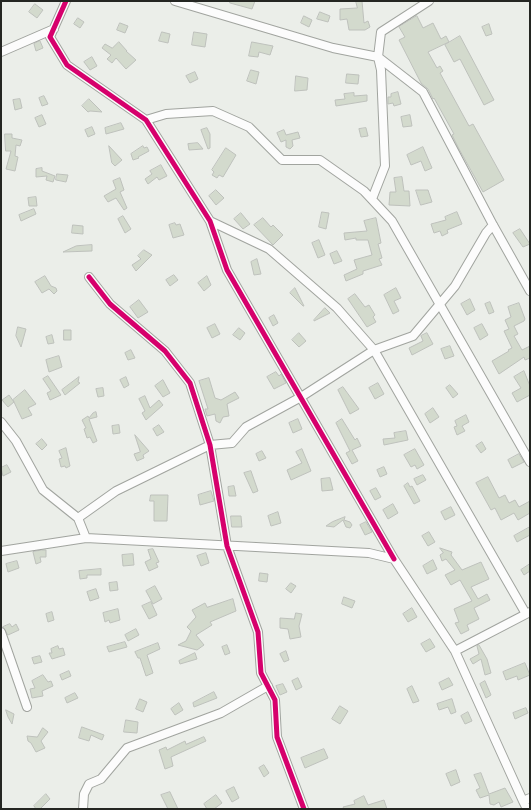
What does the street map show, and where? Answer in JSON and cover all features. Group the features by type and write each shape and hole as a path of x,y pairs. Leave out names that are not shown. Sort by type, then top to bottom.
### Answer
{"street":[{"path":"66,1 50,36 67,65 146,120 210,221 227,270 394,559 455,651 527,799 527,809"},
{"path":"175,1 333,48 378,57 423,92 493,225 530,291"},
{"path":"372,199 385,166 382,70 378,57 381,32 429,1"},
{"path":"1,52 54,28"},
{"path":"146,120 166,114 213,111 249,127 282,160 320,160 364,191 392,221 530,462"},
{"path":"210,221 269,249 337,308 374,350 528,613 455,651"},
{"path":"78,518 116,491 210,445 232,443 246,428 301,396 374,350 413,336 455,286 486,233 493,225"},
{"path":"89,277 110,304 165,351 190,383 210,445 227,546 258,632 261,673 275,700 276,737 304,809"},
{"path":"1,422 16,441 43,490 78,518 86,538"},
{"path":"1,551 86,538 368,553 394,559"},
{"path":"1,632 27,707"},
{"path":"83,809 84,794 89,784 101,779 127,748 221,713 268,686"}],"building":[{"path":"230,1 255,1 252,9 230,3"},
{"path":"356,1 362,1 364,23 368,21 370,27 365,30 349,30 347,19 340,20 340,9 357,8"},
{"path":"35,4 43,10 37,18 29,12"},
{"path":"320,12 330,16 328,22 317,19"},
{"path":"304,16 312,20 309,27 301,23"},
{"path":"417,16 423,28 433,23 441,39 446,36 449,42 428,52 437,68 440,66 443,71 440,73 469,126 473,124 504,180 483,192 452,135 454,134 434,98 433,99 428,89 421,83 399,40 405,37 399,27"},
{"path":"78,18 84,22 80,28 74,24"},
{"path":"120,23 128,26 125,33 117,30"},
{"path":"489,24 492,34 486,36 482,27"},
{"path":"162,32 170,34 168,43 159,41"},
{"path":"194,32 207,34 205,47 192,45"},
{"path":"460,36 494,100 484,105 460,59 454,62 445,45"},
{"path":"40,41 43,48 36,51 34,44"},
{"path":"119,42 136,60 126,69 116,58 112,63 107,59 111,55 102,48 105,44 112,48"},
{"path":"252,42 273,46 270,55 259,52 258,57 249,56"},
{"path":"92,57 97,66 90,70 84,62"},
{"path":"251,70 259,72 256,84 247,81"},
{"path":"195,72 198,79 190,83 186,76"},
{"path":"347,74 359,75 358,84 346,83"},
{"path":"296,76 308,78 307,90 295,91"},
{"path":"398,92 401,104 394,106 393,103 388,104 388,97 391,97 391,94"},
{"path":"354,93 354,96 367,95 367,101 336,106 335,100 345,99 344,94"},
{"path":"44,96 48,104 42,106 39,98"},
{"path":"20,99 22,108 15,110 13,100"},
{"path":"89,99 102,112 88,112 82,106"},
{"path":"42,115 46,124 39,127 35,118"},
{"path":"410,115 412,126 403,127 401,117"},
{"path":"121,123 124,129 106,134 105,128"},
{"path":"92,127 95,134 88,137 85,130"},
{"path":"207,128 210,134 210,148 208,149 201,130"},
{"path":"366,128 368,136 361,137 359,129"},
{"path":"284,130 286,135 298,132 300,138 292,140 293,146 290,149 286,147 286,140 281,142 277,133"},
{"path":"5,134 12,134 12,138 22,140 20,146 16,145 15,156 18,157 15,171 6,169 11,151 6,151"},
{"path":"198,143 203,149 189,150 188,144"},
{"path":"109,146 122,160 115,166 112,163"},
{"path":"143,146 144,148 147,147 149,151 133,160 131,154"},
{"path":"423,147 432,168 425,171 421,161 411,165 407,155"},
{"path":"226,148 236,155 223,177 219,175 217,178 212,175 214,172 212,170"},
{"path":"161,165 167,176 159,180 157,177 148,184 145,179 152,174 150,171"},
{"path":"42,168 42,171 55,176 53,182 46,180 47,176 36,177 36,169"},
{"path":"57,174 68,175 66,182 56,180"},
{"path":"402,177 404,191 409,191 410,206 389,205 390,192 396,192 394,178"},
{"path":"120,178 124,190 120,192 127,208 124,210 116,198 108,202 104,196 116,189 113,181"},
{"path":"216,190 224,198 216,205 209,196"},
{"path":"416,190 428,190 432,202 421,205"},
{"path":"36,197 37,206 29,206 28,198"},
{"path":"34,209 36,214 21,221 19,215"},
{"path":"322,212 329,213 326,229 319,227"},
{"path":"457,212 462,224 447,230 448,233 442,236 440,231 434,233 431,224 446,220 445,217"},
{"path":"241,213 250,224 243,229 234,219"},
{"path":"123,216 131,229 125,233 118,219"},
{"path":"263,218 271,227 273,225 283,235 273,245 254,225"},
{"path":"376,218 381,243 378,244 382,258 379,259 382,265 363,271 363,274 346,281 344,275 357,269 354,260 372,255 368,240 356,240 356,238 345,240 344,233 367,231 364,221"},
{"path":"175,223 176,225 180,224 184,235 173,238 169,225"},
{"path":"73,225 83,226 83,234 72,233"},
{"path":"520,229 530,244 523,247 513,233"},
{"path":"319,240 325,255 318,258 312,243"},
{"path":"92,245 92,251 63,252 76,246"},
{"path":"144,250 152,255 136,271 132,265 141,259 138,256"},
{"path":"337,251 342,261 334,264 330,254"},
{"path":"257,259 261,274 254,275 251,262"},
{"path":"174,275 178,280 170,286 166,280"},
{"path":"45,276 51,286 56,288 57,291 54,294 49,289 42,293 35,282"},
{"path":"207,276 211,285 204,291 198,283"},
{"path":"295,288 304,306 290,293"},
{"path":"396,288 401,298 394,301 399,311 393,314 384,295"},
{"path":"355,294 365,307 369,305 375,315 373,317 376,322 367,327 348,299"},
{"path":"470,299 475,310 467,315 461,304"},
{"path":"139,300 148,312 138,318 130,307"},
{"path":"490,302 494,312 489,314 485,304"},
{"path":"519,303 525,319 514,326 518,334 514,336 522,350 530,346 530,358 525,360 524,357 499,374 492,361 512,348 504,331 509,329 505,320 511,317 508,307"},
{"path":"325,308 330,313 314,321 314,320"},
{"path":"274,315 278,323 273,326 269,318"},
{"path":"215,324 220,334 212,338 207,328"},
{"path":"482,324 488,335 480,340 474,328"},
{"path":"18,327 26,329 21,347 16,336"},
{"path":"239,328 245,333 240,340 233,335"},
{"path":"64,330 71,330 71,340 64,340"},
{"path":"299,333 306,341 299,347 292,340"},
{"path":"427,333 433,344 412,355 409,348 423,341 421,336"},
{"path":"52,335 54,343 48,344 46,337"},
{"path":"450,346 454,356 445,359 441,349"},
{"path":"131,350 135,358 128,360 125,353"},
{"path":"59,356 62,367 49,372 46,360"},
{"path":"524,371 530,386 530,395 517,402 512,393 521,388 514,377"},
{"path":"276,372 279,376 281,374 286,383 274,389 267,377"},
{"path":"48,376 61,395 50,400 47,393 51,391 43,379"},
{"path":"79,377 78,382 80,383 65,395 62,390"},
{"path":"126,377 129,385 124,388 120,380"},
{"path":"209,378 215,398 221,400 235,392 239,398 227,404 229,416 223,417 220,423 216,421 215,414 207,416 205,409 208,409 199,381"},
{"path":"163,380 170,393 163,397 155,386"},
{"path":"378,383 384,394 375,399 369,388"},
{"path":"450,385 458,394 453,398 446,388"},
{"path":"343,387 359,409 350,414 338,390"},
{"path":"103,388 104,396 98,397 96,389"},
{"path":"25,390 36,404 28,408 32,415 22,419 13,400"},
{"path":"9,395 14,402 8,407 2,400"},
{"path":"145,396 150,408 159,400 163,405 146,420 142,413 145,411 139,399"},
{"path":"433,408 439,417 430,423 425,414"},
{"path":"96,412 97,417 89,419 97,441 93,443 90,437 87,438 84,429 86,428 82,420 88,416 89,418"},
{"path":"466,415 469,422 462,426 465,431 457,435 454,427 457,426 455,421"},
{"path":"298,419 302,429 293,433 289,423"},
{"path":"342,419 355,440 357,438 361,446 352,450 358,461 352,464 346,453 350,451 336,423"},
{"path":"119,425 120,433 113,434 112,426"},
{"path":"159,425 164,432 157,436 153,429"},
{"path":"406,431 408,440 384,445 383,439 395,438 394,433"},
{"path":"135,435 149,451 143,455 144,458 137,461 134,454 140,452"},
{"path":"42,439 47,445 42,450 36,444"},
{"path":"482,442 486,449 481,453 476,446"},
{"path":"66,448 70,466 66,468 65,466 61,467 59,459 62,458 59,451"},
{"path":"302,449 311,471 291,480 287,470 302,463 296,452"},
{"path":"415,449 424,465 417,469 415,465 411,467 404,455"},
{"path":"262,451 266,458 259,461 256,454"},
{"path":"519,454 524,462 512,468 508,460"},
{"path":"7,465 11,472 3,476 1,468"},
{"path":"384,467 387,474 380,477 377,470"},
{"path":"251,471 258,491 253,493 244,473"},
{"path":"423,475 426,480 417,485 414,479"},
{"path":"488,477 499,498 505,495 509,503 515,500 519,507 530,501 530,513 518,520 514,513 501,520 495,508 491,510 476,483"},
{"path":"330,478 333,490 322,491 321,479"},
{"path":"408,483 410,487 412,486 420,501 414,504 404,486"},
{"path":"234,486 236,496 229,496 228,487"},
{"path":"376,488 381,497 375,500 370,491"},
{"path":"211,491 214,501 200,505 198,495"},
{"path":"151,495 168,495 167,521 154,521 154,501 150,501"},
{"path":"393,504 398,513 388,519 383,510"},
{"path":"451,507 455,515 445,520 441,512"},
{"path":"278,512 281,523 271,526 268,516"},
{"path":"231,516 241,516 242,527 232,527"},
{"path":"345,517 344,520 350,522 352,525 350,528 346,527 343,520 334,527 326,526 332,522"},
{"path":"366,522 372,532 365,535 360,525"},
{"path":"530,527 530,535 517,542 514,536"},
{"path":"429,532 435,542 428,546 422,536"},
{"path":"440,548 452,552 451,555 462,570 481,562 489,579 471,587 478,599 487,594 490,600 474,608 479,619 467,625 469,630 461,634 455,623 459,622 454,609 472,601 460,580 451,585 445,575 455,570 446,559 442,561 440,555 443,553"},
{"path":"153,549 159,562 156,563 158,567 149,571 145,562 151,559 148,550"},
{"path":"46,550 46,557 40,557 41,562 36,564 33,552"},
{"path":"206,553 209,563 201,566 197,556"},
{"path":"133,554 134,565 123,566 122,555"},
{"path":"433,560 437,569 427,574 423,566"},
{"path":"17,561 19,568 8,572 6,564"},
{"path":"530,564 530,571 524,575 521,570"},
{"path":"101,569 101,575 87,575 87,578 80,579 79,571"},
{"path":"260,573 268,574 267,582 259,581"},
{"path":"117,582 118,590 110,591 109,583"},
{"path":"291,583 296,586 291,593 286,589"},
{"path":"155,586 162,599 153,604 146,591"},
{"path":"96,589 99,598 90,601 87,592"},
{"path":"344,597 355,601 352,608 342,604"},
{"path":"233,599 236,611 210,622 212,625 196,635 204,645 197,650 178,645 186,641 191,631 187,627 196,617 192,610 205,603 207,607"},
{"path":"151,602 157,615 149,619 142,606"},
{"path":"412,608 417,617 408,622 403,614"},
{"path":"118,609 120,620 110,623 109,620 105,622 103,613"},
{"path":"52,612 54,620 48,622 46,614"},
{"path":"296,613 302,614 299,626 301,637 290,639 288,629 280,628 280,618 294,619"},
{"path":"10,624 12,627 16,624 19,630 8,635 3,627"},
{"path":"136,629 139,635 128,641 125,635"},
{"path":"430,639 435,647 426,652 421,644"},
{"path":"125,642 127,647 109,652 107,647"},
{"path":"158,643 160,649 147,655 153,673 146,676 140,658 138,658 135,652"},
{"path":"227,645 230,653 225,655 222,647"},
{"path":"479,645 487,659 491,673 485,675 481,659 473,664 470,659 479,654 477,646"},
{"path":"58,646 59,649 63,648 65,655 52,659 49,653 52,653 51,649"},
{"path":"286,651 289,660 284,662 280,654"},
{"path":"195,653 197,659 180,664 179,661"},
{"path":"40,656 42,662 34,664 32,658"},
{"path":"525,663 530,675 518,680 517,676 506,680 503,672"},
{"path":"69,671 71,676 62,680 60,675"},
{"path":"43,675 48,682 51,681 53,686 42,691 43,696 32,698 30,689 35,688 32,681"},
{"path":"298,678 302,687 296,690 292,681"},
{"path":"449,678 453,685 442,690 439,683"},
{"path":"485,681 491,695 486,698 480,684"},
{"path":"283,684 287,692 280,695 276,686"},
{"path":"412,686 419,701 413,703 407,689"},
{"path":"214,692 217,698 194,707 193,703"},
{"path":"75,693 78,698 67,703 65,698"},
{"path":"140,699 147,702 143,712 136,709"},
{"path":"452,699 456,712 451,714 448,707 439,710 437,704"},
{"path":"179,703 183,710 175,715 171,709"},
{"path":"340,706 348,711 340,724 332,719"},
{"path":"526,708 528,713 515,719 513,713"},
{"path":"6,710 14,714 12,724 8,717"},
{"path":"468,712 472,721 465,724 461,716"},
{"path":"126,720 138,722 137,733 124,732"},
{"path":"82,727 104,735 102,740 91,735 89,741 79,738"},
{"path":"43,728 48,732 41,741 45,748 36,752 31,743 28,741 27,736 37,737"},
{"path":"204,737 206,741 171,757 173,766 165,769 159,750 166,747 167,750 185,741 186,744"},
{"path":"324,749 328,758 305,768 301,758"},
{"path":"264,765 269,773 264,777 259,768"},
{"path":"456,770 460,782 451,786 446,774"},
{"path":"481,773 489,794 505,788 513,802 501,807 499,802 494,805 490,804 489,795 480,798 476,790 480,788 474,775"},
{"path":"234,787 239,798 232,802 226,791"},
{"path":"170,792 178,809 168,809 161,795"},
{"path":"46,794 50,799 40,809 36,809 34,806"},
{"path":"216,795 222,803 214,809 207,809 204,804"},
{"path":"364,796 368,805 384,800 387,809 344,809 343,807 355,804 354,801"}],"cycle path":[{"path":"66,1 50,37 67,65 146,120 210,221 227,270 394,559"},
{"path":"89,277 110,304 165,351 190,383 210,445 227,546 258,632 261,673 275,700 277,737 304,809"}]}
